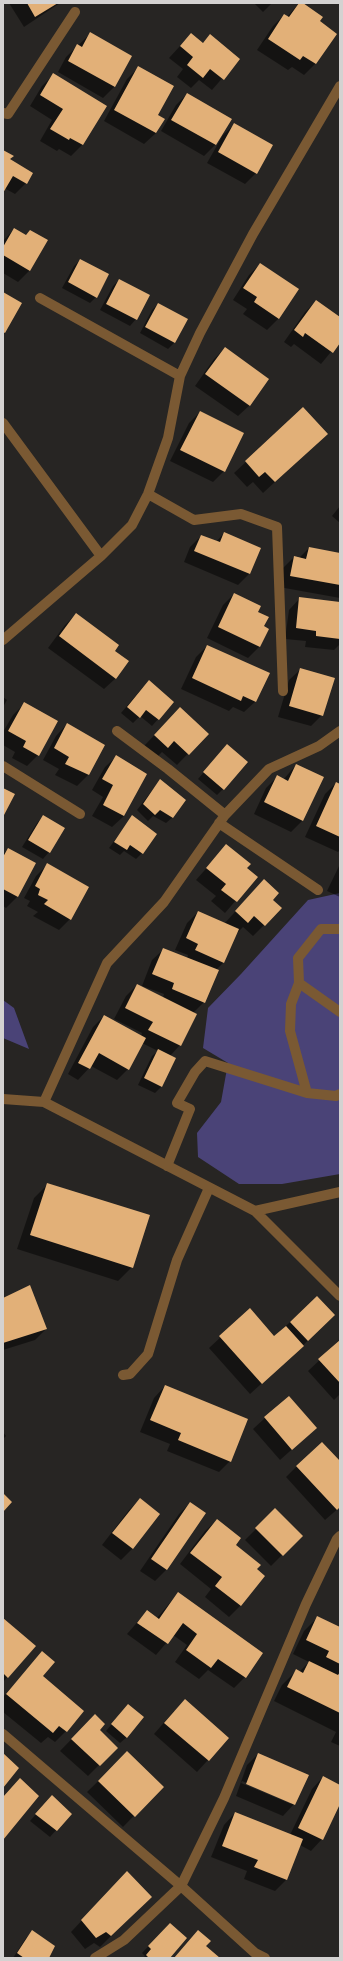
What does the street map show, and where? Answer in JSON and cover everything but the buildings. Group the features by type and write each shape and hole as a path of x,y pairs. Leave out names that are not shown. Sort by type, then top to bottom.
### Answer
{"street":[{"path":"3,113 8,114 75,12"},
{"path":"3,640 100,556 132,525 148,494 168,438 180,376 200,333 253,234 340,86"},
{"path":"40,298 180,376"},
{"path":"3,423 100,556"},
{"path":"148,494 194,520 241,514 277,527 283,691"},
{"path":"117,731 168,768 222,819 318,890"},
{"path":"44,1102 107,963 164,902 222,819 269,768 319,746 340,731"},
{"path":"3,766 80,814"},
{"path":"307,1092 290,1031 291,1004 299,983 298,958 321,929 340,930"},
{"path":"299,983 340,1012"},
{"path":"167,1166 190,1108 177,1103 194,1072 205,1061 307,1092 336,1096 340,1094"},
{"path":"3,1099 44,1102 255,1211 340,1296"},
{"path":"123,1375 130,1374 148,1354 176,1260 209,1188"},
{"path":"255,1211 340,1192"},
{"path":"95,1958 124,1940 181,1886 224,1798 306,1604 337,1539 340,1536"},
{"path":"3,1734 181,1886 255,1953 265,1958"}],"shaded area":[{"path":"340,893 340,1174 282,1184 239,1184 198,1157 197,1133 221,1102 228,1063 203,1048 208,1008 308,900"},
{"path":"3,1000 14,1008 29,1049 3,1038"}]}
